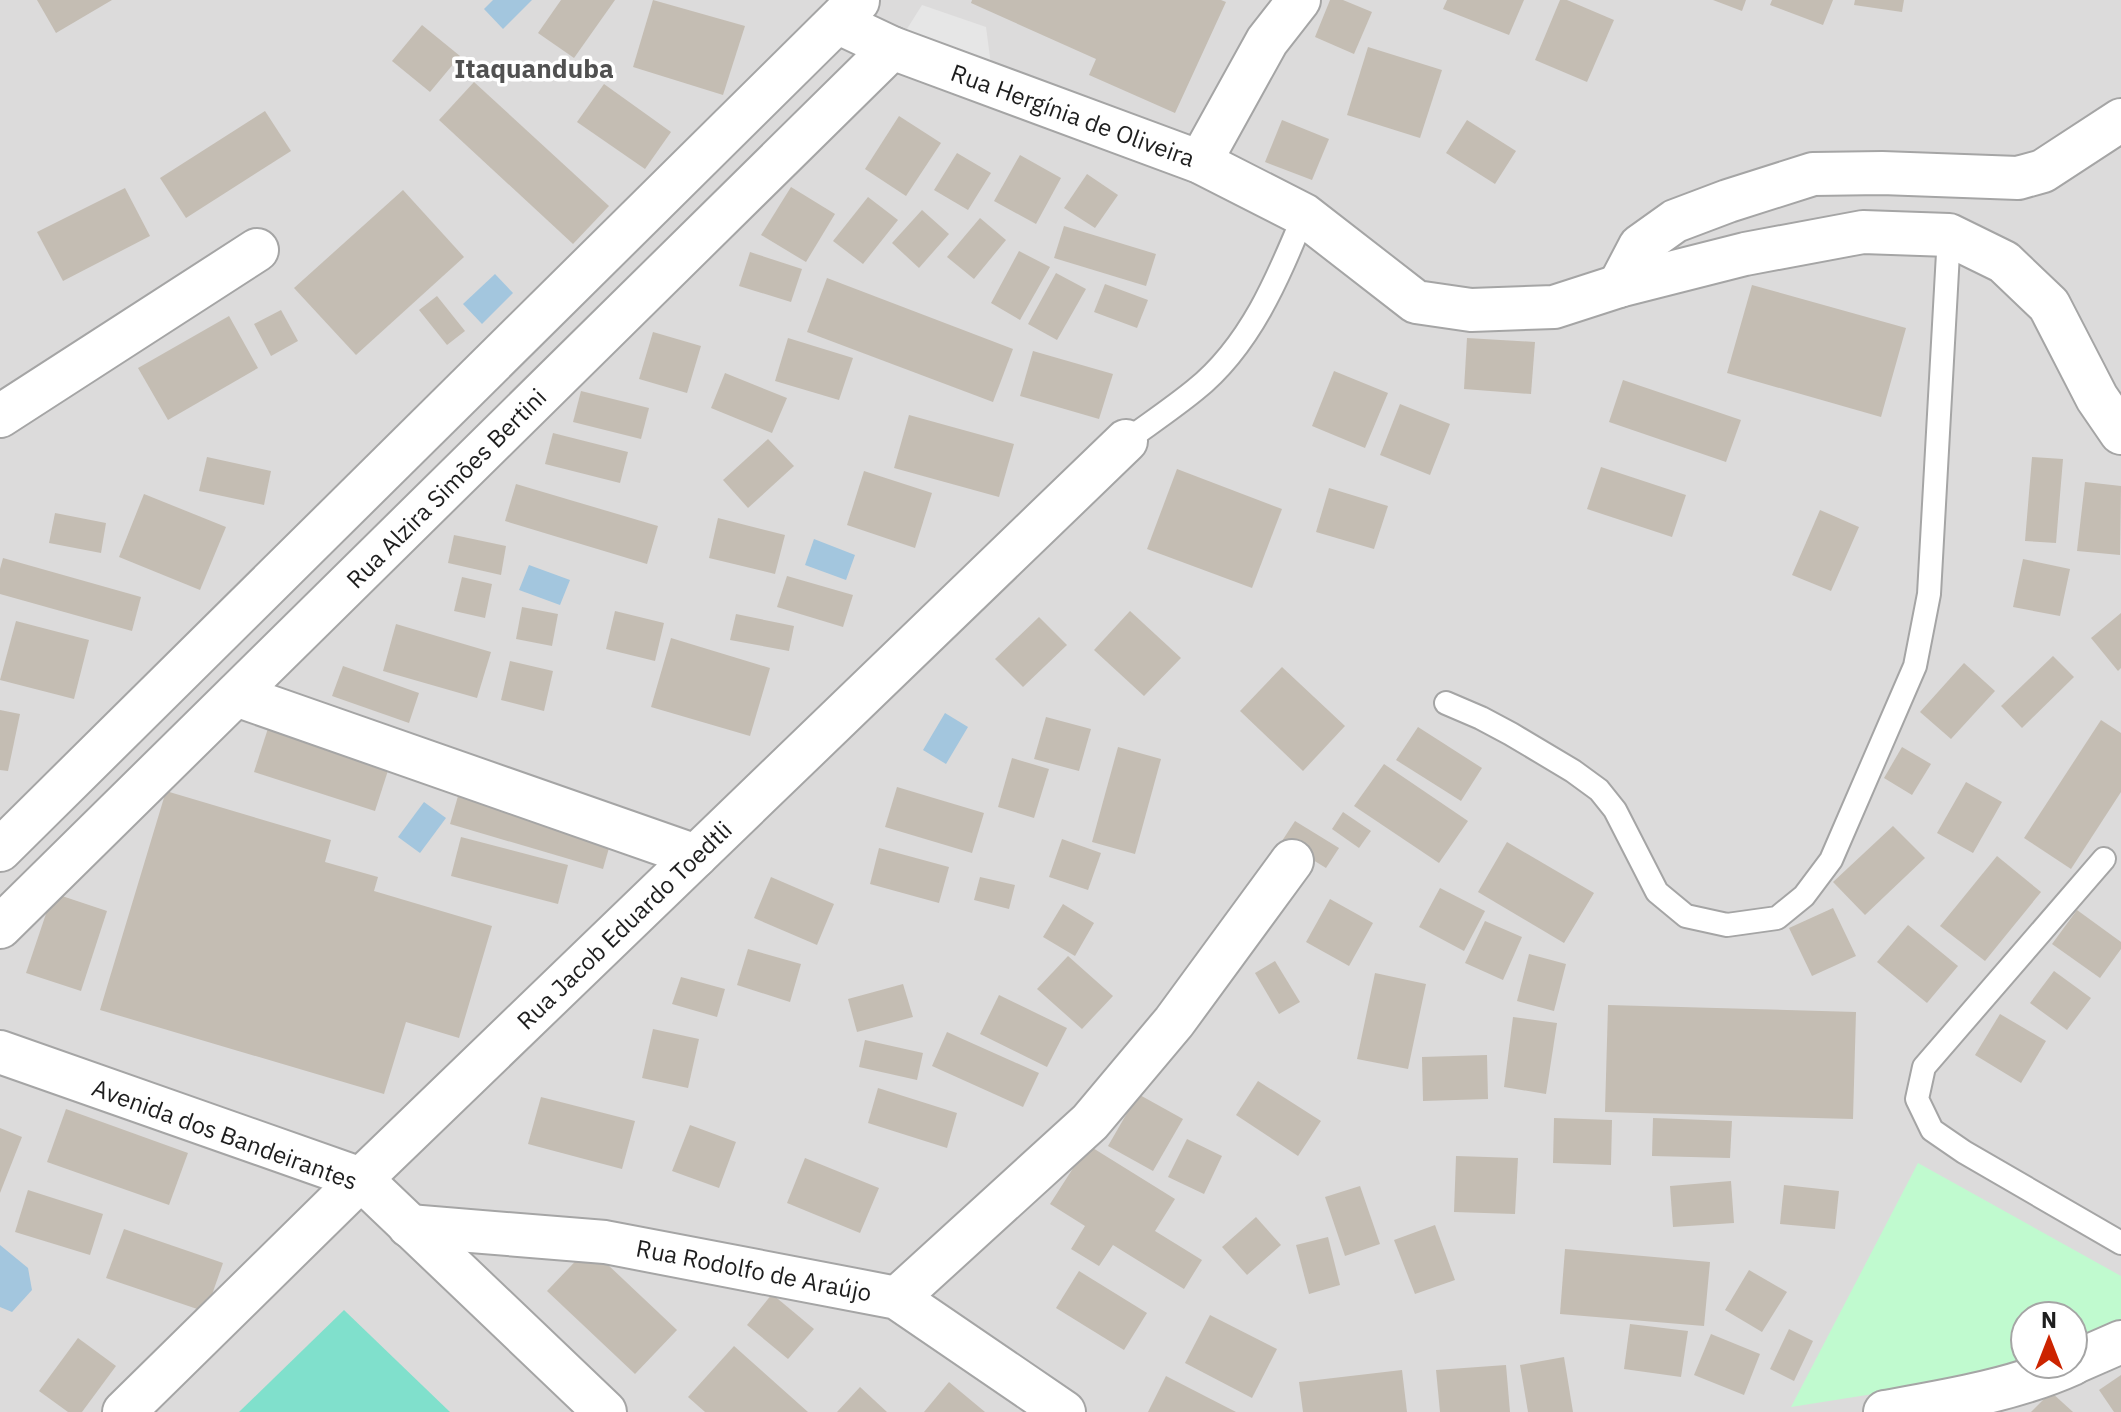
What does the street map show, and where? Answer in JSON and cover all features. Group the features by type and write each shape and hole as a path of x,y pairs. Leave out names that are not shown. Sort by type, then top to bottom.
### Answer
{"street":[{"path":"1200,162 1267,41 1299,0"},
{"path":"0,850 849,11"},
{"name":"Rua Hergínia de Oliveira","path":"849,11 892,48 1200,162 1304,215 1416,302 1471,310 1554,307 1619,286 1745,254 1863,232 1949,235"},
{"name":"Rua Alzira Simões Bertini","path":"0,927 892,48"},
{"path":"1619,286 1640,246 1675,221 1728,201 1813,174 2018,178 2043,171 2121,120"},
{"path":"1949,235 2004,262 2049,305 2097,398 2121,433"},
{"path":"0,416 257,250"},
{"name":"Rua Jacob Eduardo Toedtli","path":"124,1412 1126,441"},
{"path":"236,695 696,856"},
{"path":"897,1298 1090,1122 1174,1022 1292,861"},
{"name":"Avenida dos Bandeirantes","path":"0,1052 361,1179 605,1412"},
{"name":"Rua Rodolfo de Araújo","path":"409,1226 605,1242 897,1298 1064,1412"},
{"path":"2089,1356 2121,1342"},
{"path":"1885,1412 1925,1408 2029,1380"}],"lane":[{"path":"1126,441 1197,389 1230,356 1261,309 1281,271 1304,215"},
{"path":"1446,703 1511,734 1599,790 1615,810 1657,892 1686,916 1727,925 1777,918 1804,896 1831,860 1915,666 1929,594 1949,235"},
{"path":"2104,859 1924,1067 1917,1099 1932,1130 1964,1152 2121,1243"}],"shaded area":[{"path":"0,0 2121,0 2121,1412 0,1412"},
{"path":"493,0 532,0 503,29 484,9"},
{"path":"922,5 986,27 991,65 905,32"},
{"path":"495,274 513,293 482,324 463,304"},
{"path":"814,539 855,555 846,580 805,565"},
{"path":"529,565 570,580 560,605 519,590"},
{"path":"945,713 968,727 946,764 923,750"},
{"path":"424,802 446,818 420,853 398,837"},
{"path":"0,1245 28,1268 32,1290 12,1312 0,1307"},
{"path":"344,1310 450,1412 239,1412"}],"green space":[{"path":"1918,1163 2121,1276 2121,1327 2089,1340 2089,1300 2009,1300 2009,1364 1911,1388 1791,1407"}],"building":[{"path":"37,0 112,0 56,33"},
{"path":"561,0 615,0 574,58 538,33"},
{"path":"653,0 745,26 723,95 633,67"},
{"path":"972,0 1226,2 1175,113 1089,75 1096,59 971,3"},
{"path":"1330,0 1343,0 1372,12 1354,54 1315,37"},
{"path":"1447,0 1524,0 1509,35 1443,9"},
{"path":"1560,0 1567,0 1614,20 1587,82 1535,60"},
{"path":"1713,0 1746,0 1742,11"},
{"path":"1772,0 1833,0 1823,25 1770,5"},
{"path":"1855,0 1904,0 1902,12 1854,5"},
{"path":"422,25 460,56 430,92 392,61"},
{"path":"1368,47 1442,70 1420,138 1347,115"},
{"path":"474,82 609,206 573,244 439,120"},
{"path":"604,84 671,132 645,169 577,122"},
{"path":"265,111 291,151 186,218 160,178"},
{"path":"899,116 941,143 906,196 865,169"},
{"path":"1282,120 1329,139 1312,180 1265,162"},
{"path":"1467,120 1516,151 1495,184 1446,153"},
{"path":"957,153 991,173 968,210 934,190"},
{"path":"1020,155 1061,178 1036,224 994,201"},
{"path":"1087,174 1118,195 1095,228 1064,208"},
{"path":"791,187 835,214 806,262 761,235"},
{"path":"125,188 150,236 63,281 37,232"},
{"path":"403,190 464,257 356,355 294,288"},
{"path":"868,197 898,220 863,264 833,241"},
{"path":"922,210 949,234 919,268 892,243"},
{"path":"980,218 1006,240 974,279 947,257"},
{"path":"1064,226 1156,254 1146,286 1054,258"},
{"path":"1019,251 1050,267 1020,320 991,303"},
{"path":"750,252 802,269 791,302 739,286"},
{"path":"1056,273 1086,289 1057,340 1028,324"},
{"path":"827,278 1013,349 993,402 807,332"},
{"path":"1105,284 1148,300 1137,328 1094,312"},
{"path":"1752,285 1906,328 1881,417 1727,373"},
{"path":"437,296 465,331 447,345 419,310"},
{"path":"281,310 298,341 271,356 254,324"},
{"path":"229,316 258,368 168,420 138,368"},
{"path":"653,332 701,346 687,393 639,379"},
{"path":"788,338 853,358 839,400 775,381"},
{"path":"1467,338 1535,342 1531,394 1464,389"},
{"path":"1033,351 1113,374 1099,419 1020,396"},
{"path":"1334,371 1388,393 1365,448 1312,426"},
{"path":"725,373 787,398 772,433 711,408"},
{"path":"1623,380 1741,420 1726,462 1609,422"},
{"path":"581,391 649,408 641,439 573,422"},
{"path":"1400,404 1450,424 1430,475 1380,455"},
{"path":"909,415 1014,444 999,497 894,468"},
{"path":"553,433 628,452 620,483 545,464"},
{"path":"768,439 794,466 748,508 723,480"},
{"path":"207,457 271,471 264,505 199,491"},
{"path":"2032,457 2063,459 2056,543 2025,541"},
{"path":"1601,467 1686,495 1672,537 1587,509"},
{"path":"1177,469 1282,509 1252,588 1147,549"},
{"path":"864,471 932,493 915,548 847,525"},
{"path":"2085,482 2121,486 2120,555 2077,551"},
{"path":"516,484 658,526 647,564 505,521"},
{"path":"1329,488 1388,506 1374,549 1316,532"},
{"path":"144,494 226,527 200,590 119,557"},
{"path":"1820,510 1859,527 1831,591 1792,575"},
{"path":"55,513 106,523 101,553 49,543"},
{"path":"718,518 785,535 775,574 709,558"},
{"path":"454,535 506,546 501,575 448,563"},
{"path":"3,558 141,597 132,631 0,594"},
{"path":"2023,559 2070,569 2060,616 2013,607"},
{"path":"787,576 853,595 843,627 777,607"},
{"path":"462,577 492,584 485,618 454,611"},
{"path":"522,607 558,614 552,646 516,639"},
{"path":"615,611 664,623 655,661 606,649"},
{"path":"1130,611 1181,658 1144,696 1094,650"},
{"path":"2121,613 2121,668 2118,671 2091,638"},
{"path":"736,614 794,626 789,651 730,640"},
{"path":"1039,617 1067,645 1023,687 995,659"},
{"path":"16,621 89,640 74,699 0,680"},
{"path":"396,624 491,652 477,698 383,671"},
{"path":"671,638 770,668 750,736 651,707"},
{"path":"2053,656 2074,677 2022,728 2001,706"},
{"path":"510,661 553,671 544,711 501,700"},
{"path":"1964,663 1995,691 1951,739 1920,712"},
{"path":"343,666 419,693 409,723 332,696"},
{"path":"1282,667 1345,726 1303,771 1240,711"},
{"path":"0,710 20,714 8,771 0,770"},
{"path":"1046,717 1091,729 1079,771 1034,759"},
{"path":"271,719 392,758 375,811 254,772"},
{"path":"2101,720 2121,733 2121,792 2071,869 2024,838"},
{"path":"1418,727 1482,768 1461,801 1396,760"},
{"path":"1118,747 1161,759 1135,854 1092,842"},
{"path":"1902,747 1931,764 1912,795 1884,778"},
{"path":"1012,758 1049,769 1034,818 998,807"},
{"path":"1384,764 1468,821 1439,863 1354,806"},
{"path":"1966,782 2002,802 1973,853 1937,833"},
{"path":"897,787 984,813 972,853 885,827"},
{"path":"460,789 613,834 603,869 450,824"},
{"path":"166,791 331,840 325,862 378,877 374,891 492,926 459,1038 406,1022 384,1094 100,1010"},
{"path":"1343,812 1371,831 1359,848 1332,829"},
{"path":"1295,821 1339,848 1326,868 1282,841"},
{"path":"1893,826 1925,858 1865,915 1833,882"},
{"path":"461,837 568,865 558,904 451,876"},
{"path":"1062,839 1101,853 1088,890 1049,877"},
{"path":"1507,842 1594,893 1564,943 1478,892"},
{"path":"879,848 949,867 939,903 870,884"},
{"path":"1997,856 2041,892 1985,961 1940,926"},
{"path":"771,877 834,904 817,945 754,918"},
{"path":"980,877 1015,885 1009,909 974,900"},
{"path":"1440,888 1485,911 1464,951 1419,927"},
{"path":"53,893 107,911 81,991 26,973"},
{"path":"1330,899 1373,923 1349,966 1306,942"},
{"path":"1063,904 1094,923 1075,956 1043,937"},
{"path":"1833,908 1856,956 1812,976 1789,928"},
{"path":"2077,910 2121,942 2121,949 2100,978 2052,944"},
{"path":"1485,921 1522,937 1503,980 1465,963"},
{"path":"1908,925 1958,966 1927,1003 1877,962"},
{"path":"748,949 801,964 790,1002 737,985"},
{"path":"1529,954 1566,964 1554,1011 1517,1001"},
{"path":"1068,956 1113,996 1082,1029 1037,989"},
{"path":"1275,961 1300,1002 1279,1014 1255,973"},
{"path":"2054,971 2091,998 2067,1030 2030,1003"},
{"path":"1375,973 1426,984 1408,1069 1357,1059"},
{"path":"681,977 725,989 717,1017 672,1004"},
{"path":"903,984 913,1017 857,1032 848,999"},
{"path":"999,995 1067,1028 1047,1067 980,1034"},
{"path":"1608,1005 1856,1012 1853,1119 1605,1112"},
{"path":"2000,1014 2046,1041 2021,1083 1975,1055"},
{"path":"1513,1017 1557,1023 1546,1094 1504,1087"},
{"path":"653,1029 699,1039 688,1088 642,1078"},
{"path":"947,1032 1039,1073 1023,1107 932,1066"},
{"path":"865,1040 923,1053 917,1080 859,1067"},
{"path":"1487,1055 1488,1099 1423,1101 1422,1057"},
{"path":"1258,1081 1321,1121 1298,1156 1236,1115"},
{"path":"878,1088 957,1113 947,1148 868,1123"},
{"path":"1138,1094 1183,1119 1153,1171 1108,1146"},
{"path":"541,1097 635,1121 622,1169 528,1144"},
{"path":"66,1109 188,1153 169,1205 47,1162"},
{"path":"1554,1118 1612,1120 1611,1165 1553,1163"},
{"path":"1653,1118 1732,1121 1730,1158 1652,1156"},
{"path":"690,1125 736,1142 719,1188 672,1171"},
{"path":"0,1128 22,1137 0,1193"},
{"path":"1187,1139 1222,1156 1204,1194 1168,1177"},
{"path":"1088,1145 1175,1199 1155,1231 1202,1260 1184,1289 1113,1245 1099,1266 1071,1249 1085,1226 1050,1204"},
{"path":"1456,1156 1518,1158 1515,1214 1454,1212"},
{"path":"805,1158 879,1188 860,1233 787,1203"},
{"path":"1731,1181 1734,1223 1673,1227 1670,1186"},
{"path":"1784,1185 1839,1191 1835,1229 1780,1224"},
{"path":"1360,1186 1380,1244 1345,1256 1325,1197"},
{"path":"28,1190 103,1214 90,1255 15,1232"},
{"path":"1256,1217 1281,1245 1247,1275 1222,1247"},
{"path":"1435,1225 1455,1280 1415,1294 1394,1240"},
{"path":"124,1229 223,1263 206,1312 106,1278"},
{"path":"1328,1237 1340,1285 1309,1294 1296,1245"},
{"path":"589,1247 677,1330 635,1374 547,1291"},
{"path":"1565,1249 1710,1262 1704,1326 1560,1314"},
{"path":"1749,1270 1787,1292 1762,1332 1725,1310"},
{"path":"1079,1271 1147,1313 1124,1350 1056,1308"},
{"path":"772,1294 814,1329 788,1359 747,1325"},
{"path":"1210,1315 1277,1349 1252,1398 1185,1363"},
{"path":"1630,1324 1688,1331 1681,1377 1624,1369"},
{"path":"1789,1329 1813,1341 1794,1381 1770,1369"},
{"path":"1711,1334 1760,1354 1744,1395 1694,1375"},
{"path":"78,1338 116,1366 82,1412 68,1412 39,1391"},
{"path":"734,1346 808,1412 705,1412 688,1397"},
{"path":"1564,1357 1573,1412 1528,1412 1520,1365"},
{"path":"1506,1365 1510,1412 1440,1412 1436,1370"},
{"path":"1402,1370 1407,1412 1303,1412 1299,1382"},
{"path":"2121,1375 2121,1412 2114,1412 2099,1390"},
{"path":"1166,1376 1236,1412 1148,1412"},
{"path":"949,1382 985,1412 924,1412"},
{"path":"860,1387 887,1412 837,1412"},
{"path":"2051,1392 2073,1412 2031,1412"}],"district":[{"name":"Itaquanduba","path":"534,68"}]}
